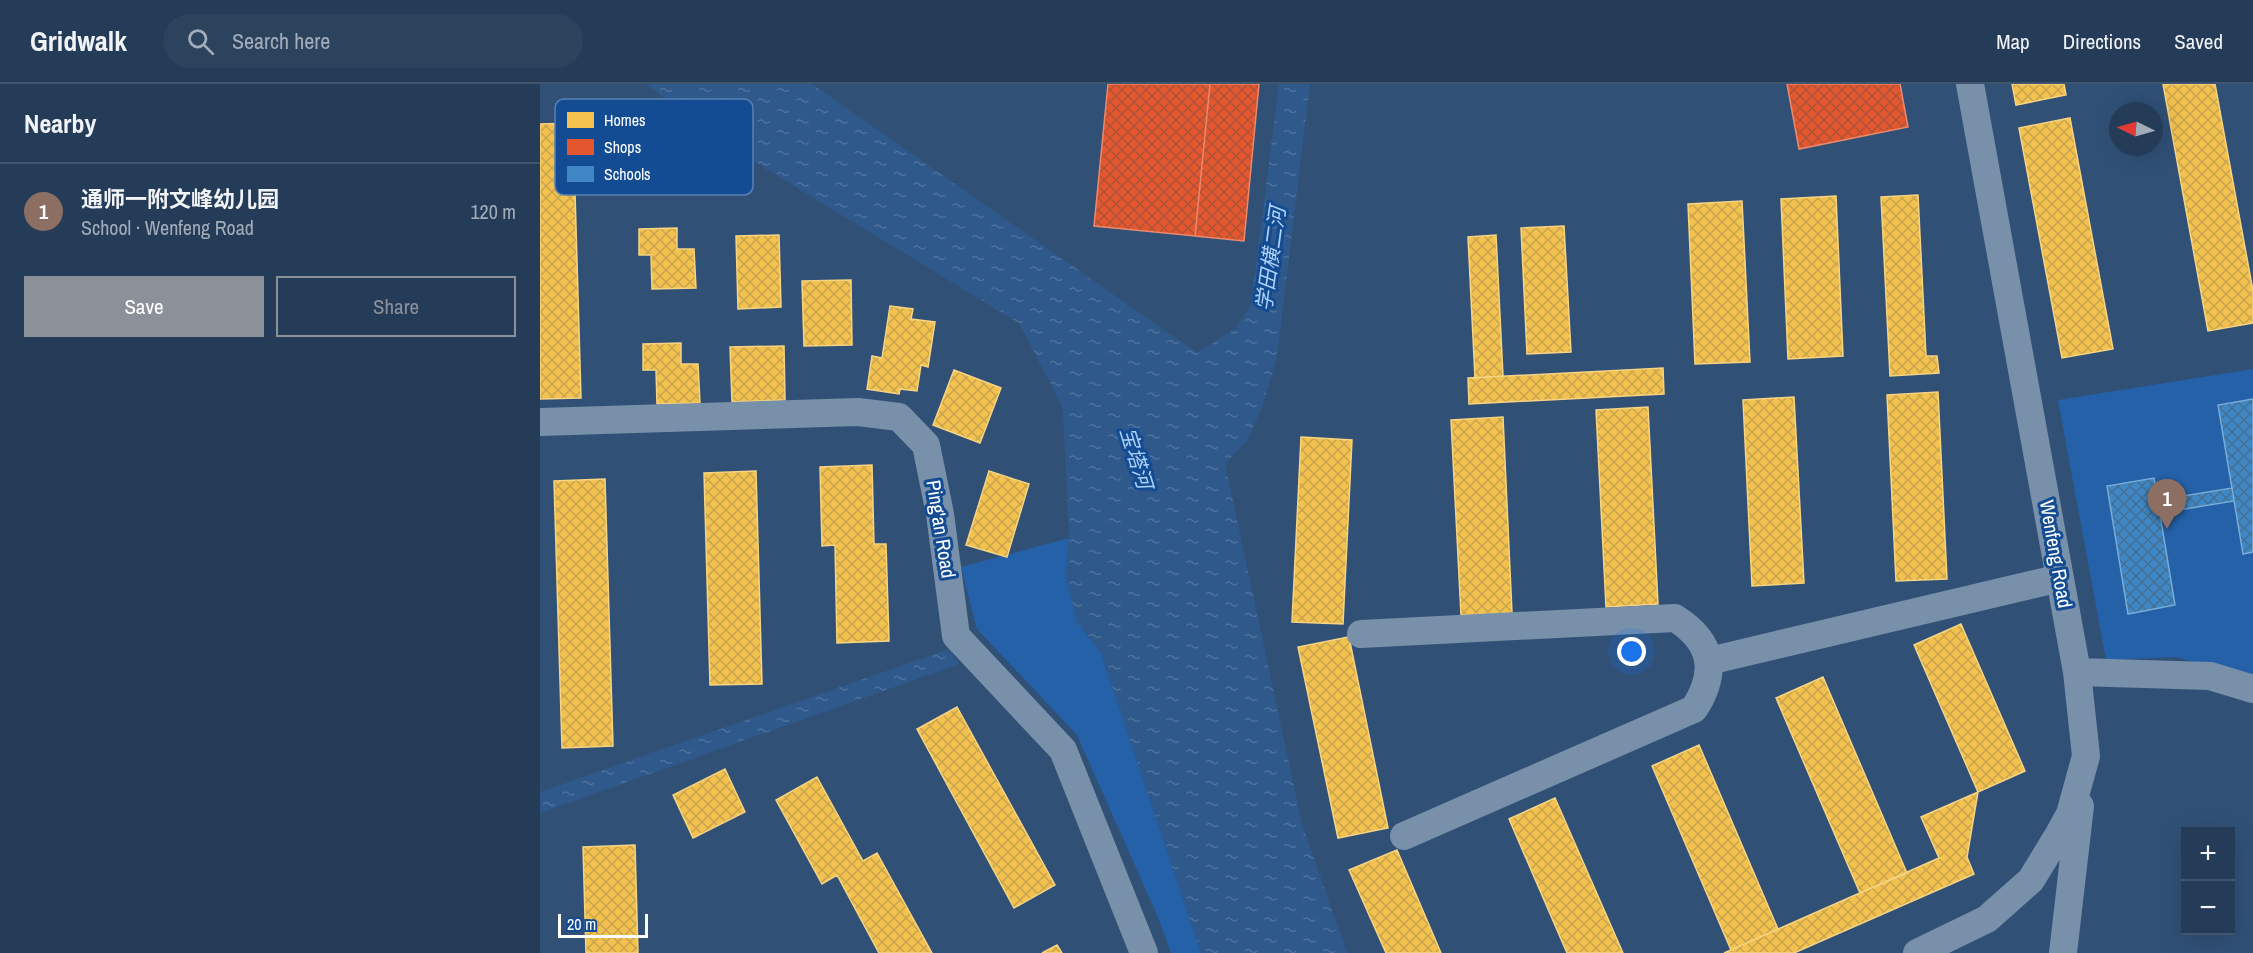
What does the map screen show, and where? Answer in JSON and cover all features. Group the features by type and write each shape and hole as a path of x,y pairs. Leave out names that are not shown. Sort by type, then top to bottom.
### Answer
{"street":[{"name":"Wenfeng Road","path":"1917,953 1987,919 2031,880 2070,814 2086,756 2077,672 1970,84"},
{"name":"Ping'an Road","path":"540,422 858,412 899,417 926,445 940,514 956,636 1063,750 1144,953"},
{"path":"1709,661 2060,578"},
{"path":"1361,634 1675,618 1690,627 1702,641 1709,661 1709,676 1704,693 1694,709 1404,836"},
{"path":"2077,672 2210,676 2253,689"},
{"path":"2063,953 2086,756"}],"shaded area":[{"path":"2253,369 2253,399 2218,405 2232,488 2158,500 2154,478 2107,486 2128,614 2175,605 2160,513 2234,501 2243,554 2253,552 2253,679 2176,657 2106,660 2058,400"},
{"path":"1069,538 1066,576 1077,622 1101,653 1201,953 1171,953 1157,915 1077,735 977,629 961,567"}],"water":[{"path":"646,84 812,84 1197,353 1236,328 1251,305 1279,84 1310,84 1277,356 1263,404 1247,441 1225,464 1302,824 1347,953 1201,953 1101,653 1077,622 1066,576 1069,538 1063,408 1019,323 753,161 753,99 666,99"},
{"path":"949,649 959,664 540,813 540,792"}],"building: Homes":[{"path":"2012,84 2064,84 2066,95 2016,105"},
{"path":"2163,84 2215,84 2253,291 2253,323 2208,331"},
{"path":"2070,118 2113,349 2062,358 2019,128"},
{"path":"540,124 555,124 555,195 575,195 581,398 540,399"},
{"path":"1918,195 1926,356 1937,356 1939,373 1890,376 1881,197"},
{"path":"1836,196 1843,356 1788,359 1781,199"},
{"path":"1742,201 1750,362 1695,364 1688,204"},
{"path":"1564,226 1571,352 1527,354 1521,228"},
{"path":"677,228 677,249 694,249 696,288 652,289 651,255 639,255 639,229"},
{"path":"779,235 781,307 738,309 736,236"},
{"path":"1496,235 1503,376 1475,378 1468,237"},
{"path":"851,280 852,345 804,346 802,281"},
{"path":"890,306 913,309 911,319 935,322 928,367 921,365 917,391 900,389 899,394 867,389 872,356 882,358"},
{"path":"681,343 681,364 698,364 700,403 657,404 656,370 643,370 643,344"},
{"path":"784,346 785,400 732,402 730,347"},
{"path":"1663,368 1664,394 1469,404 1468,378"},
{"path":"954,370 1001,388 980,443 933,425"},
{"path":"1938,392 1947,579 1896,581 1887,395"},
{"path":"1794,397 1804,583 1752,586 1743,400"},
{"path":"1648,407 1658,604 1606,607 1596,410"},
{"path":"1503,417 1512,613 1461,615 1451,420"},
{"path":"1301,437 1352,440 1343,624 1292,622"},
{"path":"872,465 874,544 886,544 889,641 837,643 835,545 822,546 820,467"},
{"path":"756,471 762,684 710,685 704,473"},
{"path":"989,471 1029,484 1007,557 966,545"},
{"path":"605,479 613,746 562,748 554,481"},
{"path":"1961,624 2025,771 1978,792 1914,645"},
{"path":"1349,637 1388,828 1338,838 1298,647"},
{"path":"1823,677 1907,873 1860,893 1776,698"},
{"path":"957,707 1055,885 1014,908 917,729"},
{"path":"1699,745 1778,929 1731,950 1652,766"},
{"path":"725,769 745,812 693,838 673,795"},
{"path":"817,777 863,861 877,853 932,953 879,953 837,875 822,884 776,800"},
{"path":"1978,792 1967,857 1974,874 1794,953 1724,953 1939,858 1921,817"},
{"path":"1555,798 1623,953 1567,953 1509,819"},
{"path":"635,845 638,953 586,953 583,847"},
{"path":"1397,850 1441,953 1386,953 1349,870"},
{"path":"1057,945 1062,953 1042,953"}],"building: Shops":[{"path":"1108,84 1210,84 1195,236 1094,226"},
{"path":"1210,84 1259,84 1244,241 1195,236"},
{"path":"1787,84 1900,84 1908,127 1799,149"}],"building: Schools":[{"path":"2253,399 2253,552 2243,554 2218,405"},
{"path":"2154,478 2175,605 2128,614 2107,486"},
{"path":"2232,488 2234,501 2160,513 2158,500"}],"place":[{"name":"通师一附文峰幼儿园","path":"2167,529"}],"water label":[{"name":"学田横二河","path":"1271,259"},
{"name":"宝塔河","path":"1136,458"}]}
